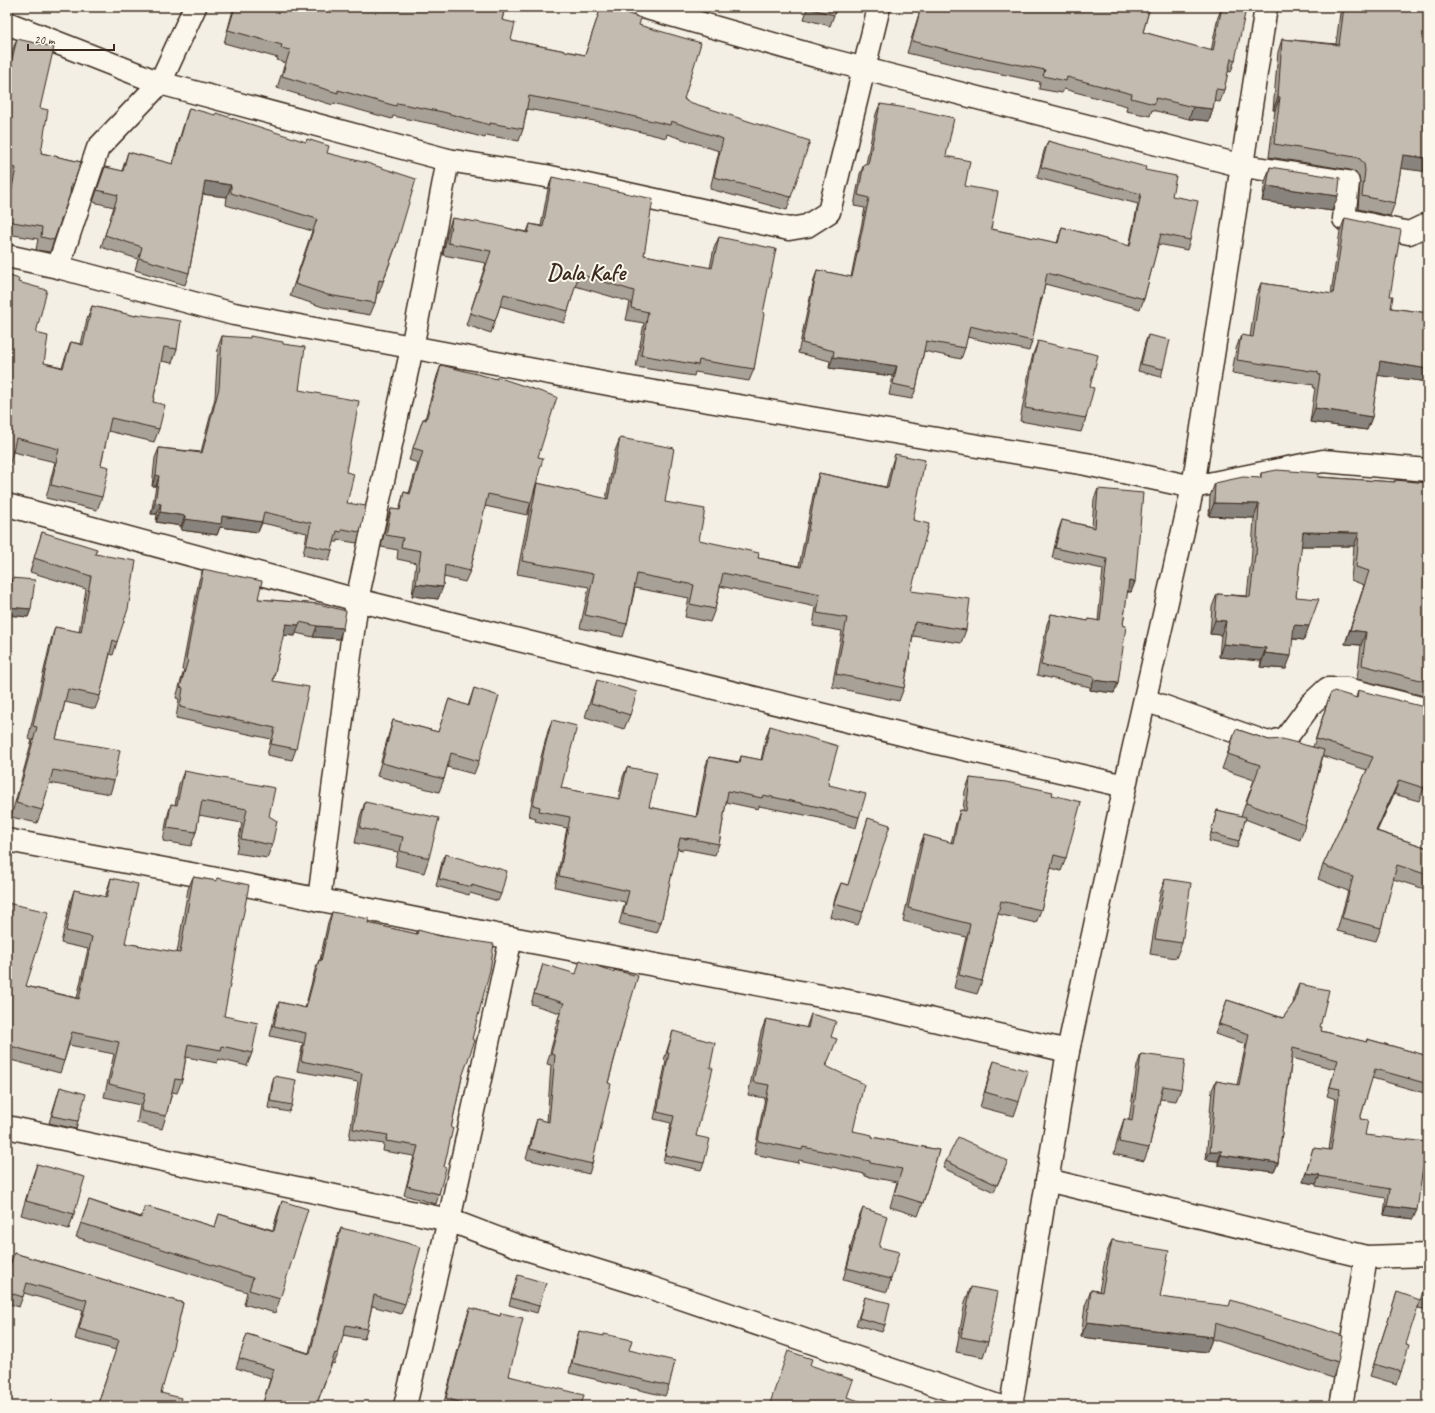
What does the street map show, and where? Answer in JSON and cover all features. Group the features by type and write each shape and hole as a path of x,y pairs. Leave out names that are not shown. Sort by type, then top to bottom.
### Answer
{"street":[{"path":"58,267 98,148 160,83 195,7"},
{"path":"643,7 864,68 1242,166 1348,182 1344,219 1409,233 1428,224"},
{"path":"7,23 160,83 448,160 546,176 789,229 807,226 829,212 880,7"},
{"path":"1010,1406 1068,1051 1125,786 1193,487 1266,7"},
{"path":"319,900 357,600 412,348 448,160"},
{"path":"7,256 58,267 234,314 619,386 1086,464 1193,487 1322,461 1428,470"},
{"path":"7,505 357,600 938,743 1125,786"},
{"path":"1145,700 1268,743 1286,738 1311,704 1327,690 1347,689 1428,710"},
{"path":"7,840 511,938 869,1005 1068,1051"},
{"path":"405,1406 450,1220 511,938"},
{"path":"7,1127 450,1220 520,1248 643,1285 998,1406"},
{"path":"1047,1180 1366,1257 1428,1255"},
{"path":"1340,1406 1366,1257"}],"building":[{"path":"235,7 505,7 502,20 515,23 511,40 585,55 601,7 607,7 641,18 639,25 701,43 684,99 686,101 810,141 791,197 714,177 723,139 671,121 670,125 605,110 529,96 523,129 490,123 490,125 443,112 397,103 396,106 338,90 338,93 282,76 290,50 281,48 282,45 228,30"},
{"path":"837,7 834,15 808,8"},
{"path":"921,7 1150,7 1143,32 1213,51 1222,7 1246,9 1235,60 1231,59 1224,90 1216,89 1213,109 1193,107 1156,98 1154,104 1131,98 1132,94 1067,77 1066,81 1043,76 1045,70 981,58 912,41"},
{"path":"1344,7 1428,7 1428,158 1403,155 1395,203 1362,196 1365,170 1364,164 1360,159 1274,144 1280,97 1278,97 1282,39 1339,45"},
{"path":"17,39 54,47 40,108 48,110 41,153 81,162 73,185 71,184 70,194 54,240 41,237 42,227 7,221 7,213 16,168 7,166 7,79"},
{"path":"880,104 914,109 954,118 946,156 970,161 965,186 998,192 991,229 1058,243 1062,227 1130,246 1141,194 1041,167 1048,141 1146,167 1145,170 1176,176 1172,196 1198,201 1190,240 1161,234 1144,299 1047,273 1032,341 970,326 965,348 926,341 916,389 893,384 897,366 833,357 834,351 802,343 817,270 852,277 869,198 858,195 864,164 868,165"},
{"path":"189,108 215,115 216,113 306,142 307,139 329,146 327,153 367,163 416,179 397,243 383,281 379,280 375,303 328,295 295,284 317,219 231,193 231,185 205,181 189,273 139,258 142,247 105,235 118,195 97,190 105,167 123,171 128,152 173,164"},
{"path":"1270,167 1340,178 1338,196 1267,186"},
{"path":"552,177 653,199 644,255 712,268 719,237 776,249 763,313 754,369 699,360 698,365 641,355 648,312 631,308 634,291 579,274 568,311 504,294 495,321 470,313 491,251 448,243 452,218 495,225 528,233 530,224 543,227"},
{"path":"1345,218 1401,230 1390,296 1393,296 1391,308 1428,313 1428,369 1380,361 1372,417 1315,408 1320,375 1318,372 1237,360 1241,335 1253,337 1261,283 1333,294"},
{"path":"7,275 19,279 18,282 47,290 36,333 48,336 44,363 63,368 71,342 83,345 92,306 136,316 136,314 181,321 177,349 164,347 153,402 165,405 159,429 111,418 101,465 109,467 102,497 51,485 59,449 16,438 7,476"},
{"path":"1148,335 1170,340 1163,369 1141,364"},
{"path":"222,336 250,338 250,336 283,342 283,344 305,347 299,390 359,401 346,472 354,474 347,503 366,506 360,532 342,529 341,532 337,531 332,550 306,545 311,523 264,512 262,522 222,516 221,524 185,519 185,516 160,512 161,504 155,503 159,476 156,475 159,448 202,453 219,388"},
{"path":"1038,341 1098,355 1090,387 1094,388 1086,418 1025,408 1033,359"},
{"path":"441,365 497,379 497,377 557,397 538,457 543,458 531,503 488,494 470,571 445,565 443,587 416,584 421,551 401,547 403,538 386,535 391,509 400,510 404,492 410,494 423,451 413,448 423,419 426,420"},
{"path":"620,438 674,448 665,502 705,509 699,540 759,553 758,558 801,567 819,473 888,488 895,454 925,460 913,520 929,524 911,591 970,599 966,630 915,622 904,688 836,674 847,618 817,613 820,594 723,573 715,609 690,604 694,585 637,574 627,624 585,615 594,574 522,561 537,483 608,499"},
{"path":"1277,470 1318,473 1318,477 1428,483 1428,682 1362,665 1366,632 1350,630 1369,571 1356,567 1359,533 1303,532 1296,597 1319,599 1309,626 1294,625 1291,656 1265,653 1266,648 1223,644 1226,621 1215,620 1217,594 1250,597 1256,555 1259,504 1214,503 1215,483 1243,477 1261,478 1261,473"},
{"path":"1098,489 1143,493 1135,582 1129,581 1123,625 1126,626 1118,683 1094,680 1094,677 1041,665 1051,614 1088,621 1089,619 1100,621 1107,559 1055,548 1062,520 1095,528"},
{"path":"42,532 97,549 95,554 136,561 128,609 117,642 113,640 100,696 68,689 56,739 120,750 114,781 53,770 42,810 16,803 37,727 33,726 55,627 81,632 91,576 34,558"},
{"path":"203,569 262,581 258,599 319,604 346,611 343,628 317,626 300,622 299,625 286,624 273,681 309,687 296,749 271,744 275,728 180,707 183,688 180,687 188,660 186,659"},
{"path":"12,578 35,580 31,609 8,607"},
{"path":"597,680 637,692 630,715 591,703"},
{"path":"474,688 499,696 479,761 451,753 444,779 382,763 393,720 438,732 449,699 469,706"},
{"path":"1358,690 1428,708 1428,776 1424,788 1399,780 1376,831 1428,848 1428,875 1397,865 1381,928 1342,918 1353,877 1323,865 1373,757 1316,739 1330,694 1334,691 1357,698"},
{"path":"552,720 577,726 561,788 620,799 627,767 657,773 649,807 697,817 709,757 740,763 741,756 762,760 770,726 838,746 828,782 830,782 829,785 866,794 859,817 763,795 762,798 728,791 719,844 680,838 661,922 623,914 629,891 559,876 570,817 539,811 540,807 533,805 544,750"},
{"path":"1236,729 1269,740 1282,739 1324,750 1305,825 1246,803 1260,765 1228,754"},
{"path":"184,771 275,788 269,816 277,821 272,845 241,839 247,809 202,801 196,832 167,828 171,804 177,805"},
{"path":"970,778 1006,782 1053,792 1052,795 1081,802 1066,858 1054,855 1041,910 1001,901 982,981 959,975 970,924 908,908 924,835 953,843 960,810 966,811"},
{"path":"365,802 439,818 429,858 400,851 403,837 360,828"},
{"path":"1217,810 1246,817 1239,841 1211,833"},
{"path":"868,818 890,825 863,912 834,904 841,883 848,885"},
{"path":"445,854 507,871 501,894 472,885 472,887 439,879"},
{"path":"193,877 217,881 217,878 249,885 224,1016 258,1023 252,1053 222,1046 221,1050 188,1044 182,1080 175,1079 166,1116 141,1111 145,1093 109,1084 119,1042 72,1032 64,1061 7,1045 7,903 49,912 26,986 79,999 92,937 66,931 74,890 107,897 111,878 138,884 125,943 180,953"},
{"path":"1165,879 1191,883 1182,943 1155,939"},
{"path":"332,912 369,919 368,923 417,934 418,930 440,936 494,944 490,970 472,1039 475,1040 462,1077 444,1167 446,1168 439,1194 407,1186 418,1146 386,1141 388,1135 353,1129 362,1073 301,1061 306,1033 274,1026 279,1002 306,1008 319,960 321,961"},
{"path":"580,960 614,972 614,970 638,976 608,1083 611,1084 592,1164 530,1149 537,1119 549,1122 555,1055 551,1054 560,1020 558,1019 564,1003 534,994 543,964 576,974"},
{"path":"1299,984 1329,990 1320,1027 1322,1027 1321,1031 1367,1042 1367,1039 1428,1056 1428,1084 1375,1069 1360,1119 1368,1120 1365,1135 1428,1142 1417,1210 1387,1206 1390,1189 1306,1173 1313,1148 1331,1150 1340,1089 1330,1087 1338,1060 1293,1048 1278,1163 1221,1155 1222,1151 1210,1151 1216,1081 1239,1085 1249,1034 1219,1024 1227,1000 1283,1018 1295,1001"},
{"path":"811,1014 836,1021 831,1037 837,1039 826,1066 864,1084 853,1131 872,1135 872,1137 939,1150 923,1203 894,1194 902,1169 803,1147 802,1150 758,1141 769,1085 753,1082 766,1019 808,1028"},
{"path":"673,1031 715,1043 710,1068 713,1068 696,1136 710,1139 704,1163 665,1155 674,1116 657,1112 669,1053 667,1053"},
{"path":"1141,1054 1185,1060 1181,1089 1163,1086 1149,1148 1119,1142 1124,1119 1132,1121"},
{"path":"994,1061 1028,1071 1019,1102 985,1092"},
{"path":"274,1076 296,1080 292,1105 270,1101"},
{"path":"60,1087 86,1094 78,1121 52,1116"},
{"path":"958,1137 1008,1161 997,1185 946,1161"},
{"path":"37,1164 85,1177 74,1214 26,1201"},
{"path":"89,1200 141,1218 145,1206 215,1227 219,1214 274,1231 282,1201 308,1209 280,1299 249,1290 253,1278 81,1223"},
{"path":"863,1208 887,1216 879,1247 899,1252 891,1279 847,1268"},
{"path":"341,1228 371,1235 372,1233 421,1247 405,1304 374,1295 367,1329 346,1325 338,1354 335,1353 316,1406 262,1406 274,1369 239,1358 247,1334 310,1354"},
{"path":"1112,1240 1169,1251 1160,1297 1229,1306 1231,1300 1343,1336 1338,1362 1215,1323 1213,1337 1087,1322 1091,1290 1102,1292"},
{"path":"14,1253 183,1303 172,1355 161,1393 181,1398 179,1406 104,1406 98,1404 119,1340 79,1329 87,1300 27,1283 23,1297 7,1292 7,1275"},
{"path":"518,1275 546,1283 539,1306 511,1298"},
{"path":"1428,1277 1428,1294 1423,1293"},
{"path":"971,1287 998,1292 988,1342 961,1337"},
{"path":"1397,1292 1420,1300 1406,1344 1409,1345 1401,1372 1374,1364"},
{"path":"865,1297 890,1303 885,1325 859,1318"},
{"path":"470,1308 500,1316 501,1313 523,1318 509,1376 584,1395 581,1406 471,1406 446,1398"},
{"path":"579,1331 604,1336 604,1334 632,1340 629,1350 675,1361 669,1386 572,1363"},
{"path":"788,1351 812,1359 810,1365 853,1380 847,1397 875,1406 769,1406"}],"district":[{"name":"Dala Kafe","path":"586,272"}]}
